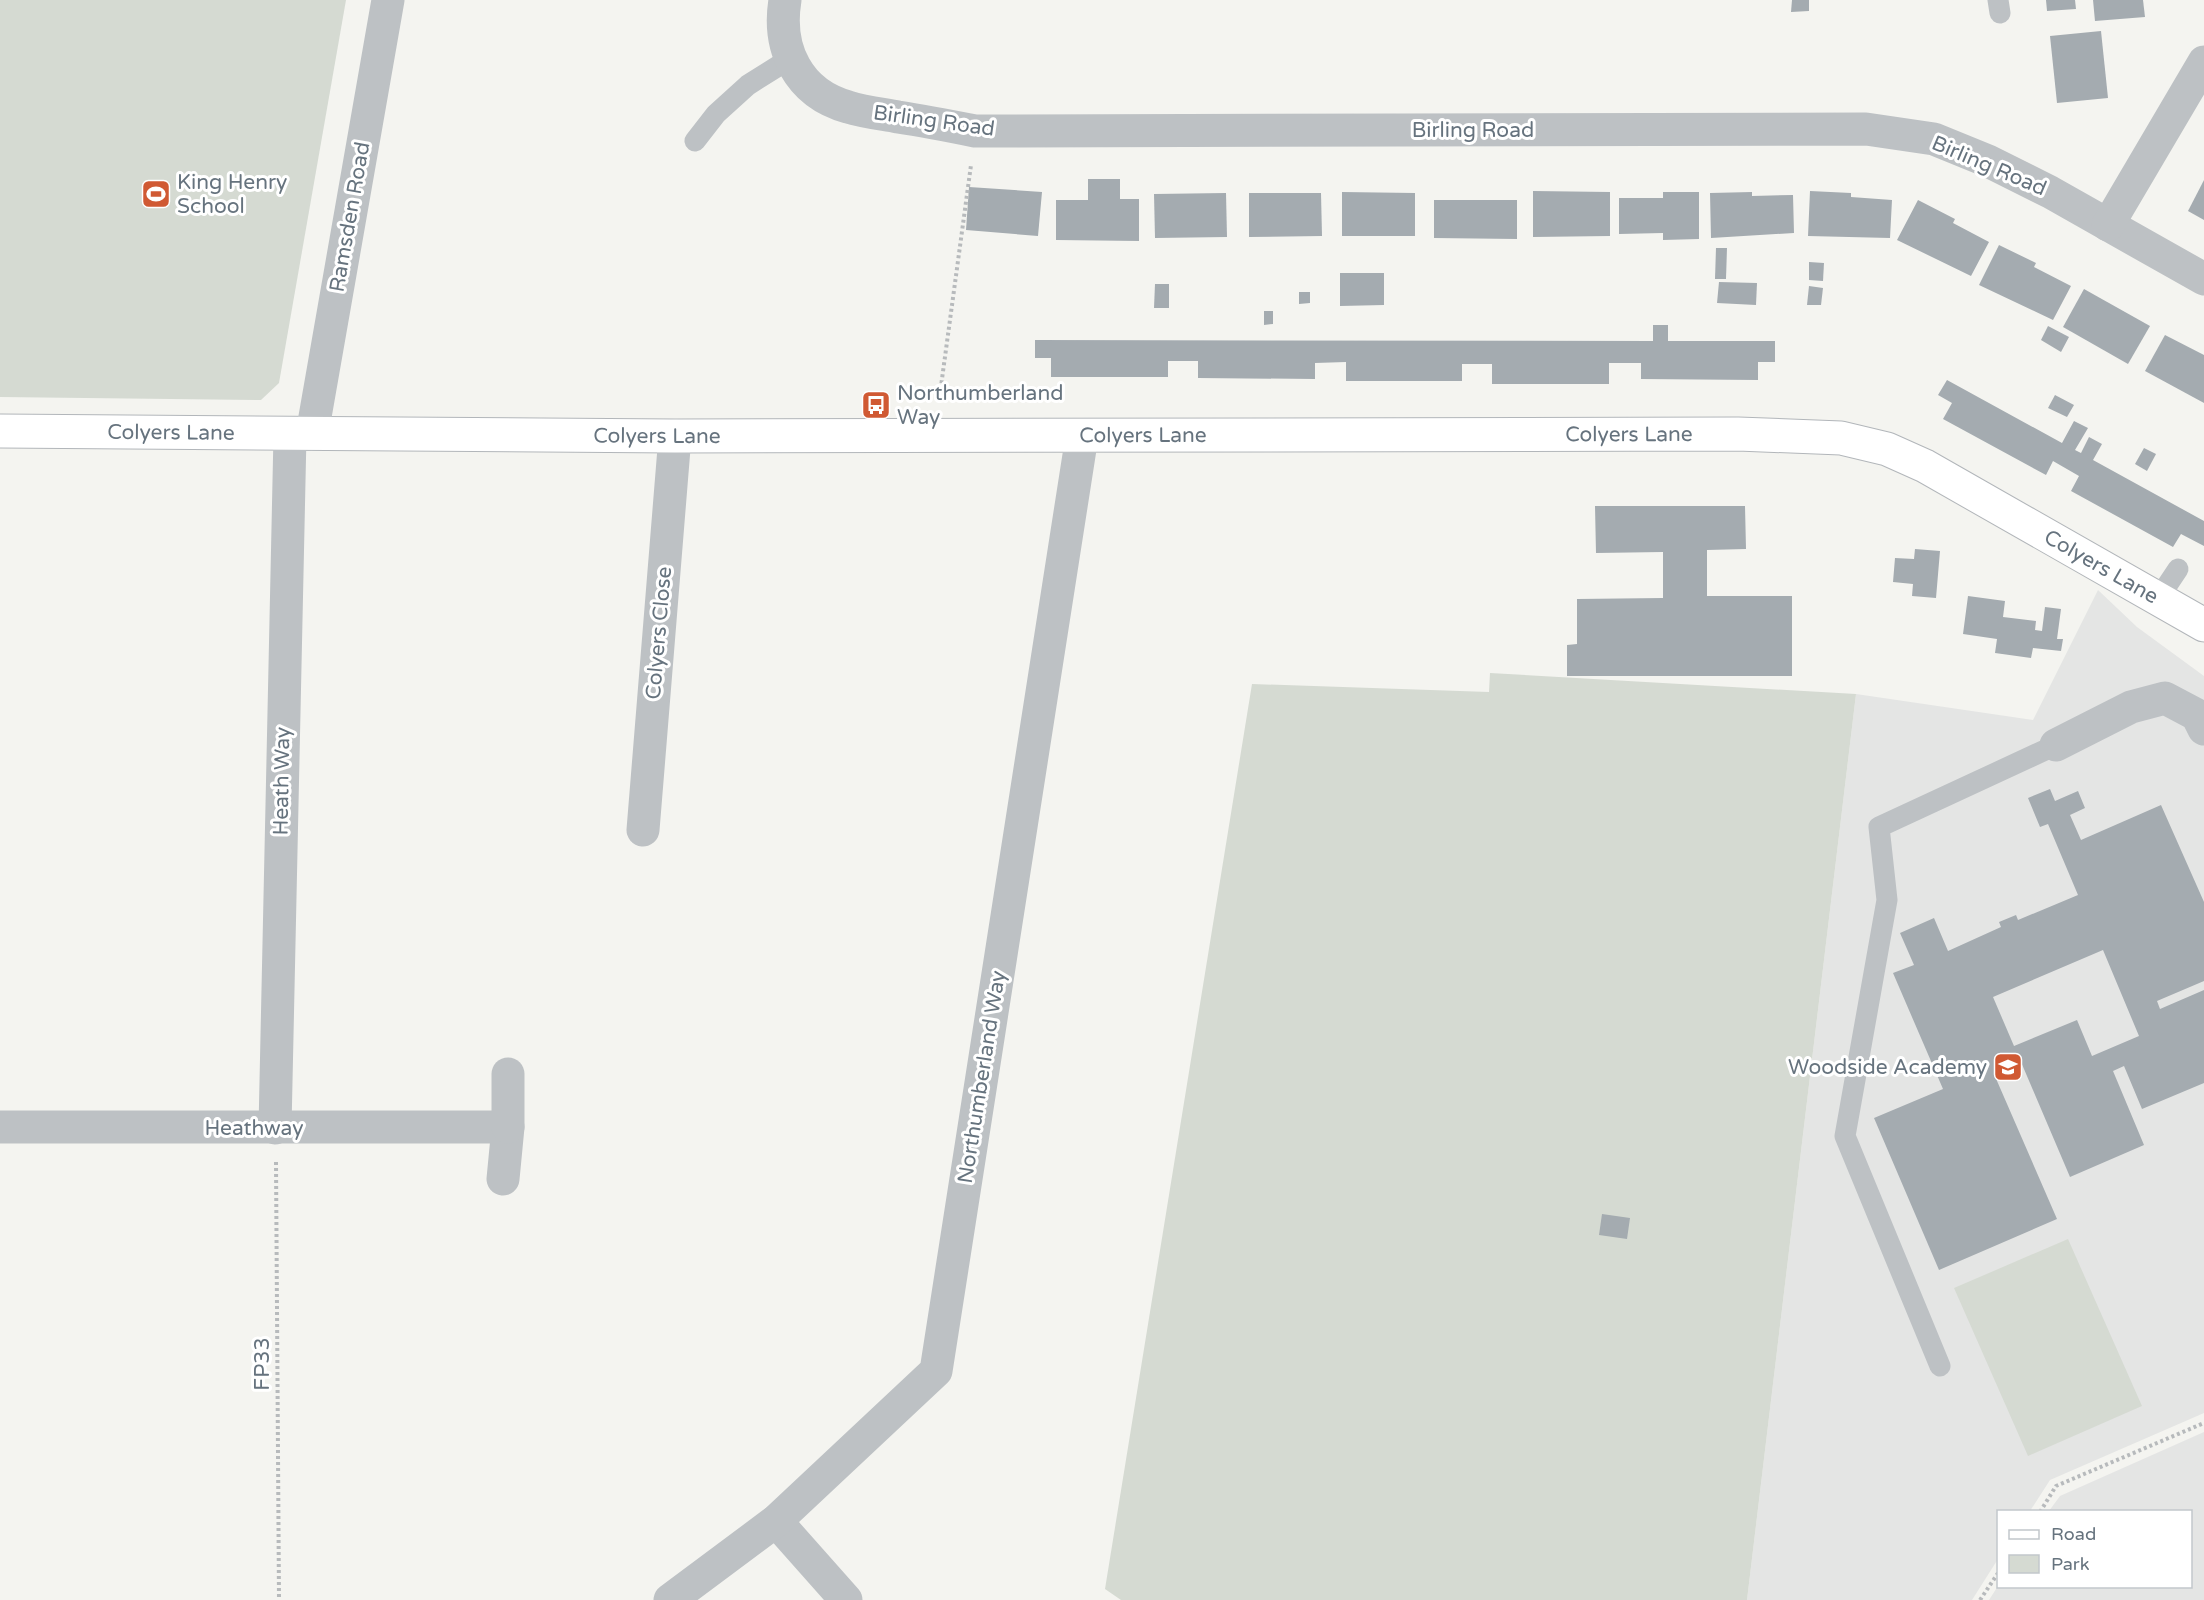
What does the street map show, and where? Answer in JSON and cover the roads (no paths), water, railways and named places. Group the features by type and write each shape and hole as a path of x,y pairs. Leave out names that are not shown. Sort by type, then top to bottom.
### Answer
{"street":[{"name":"Ramsden Road","path":"301,434 388,0"},
{"name":"Birling Road","path":"786,0 783,13 784,44 797,74 819,94 847,107 975,131 1866,129 1934,139 1988,161 2204,279"},
{"path":"2108,225 2204,62"},
{"name":"Colyers Lane","path":"0,431 675,436 1738,434 1841,438 1887,449 1925,466 2204,626"},
{"name":"Heath Way","path":"275,1128 301,434"},
{"name":"Colyers Close","path":"643,830 675,436"},
{"name":"Northumberland Way","path":"670,1600 776,1521 936,1371 1082,436"},
{"path":"2056,745 2131,707 2165,698 2202,716"},
{"path":"503,1179 508,1127 508,1074"},
{"name":"Heathway","path":"0,1127 508,1127"},
{"path":"776,1521 846,1600"}],"lane":[{"path":"695,141 716,114 748,85 790,58"},
{"path":"2158,599 2178,569"},
{"path":"1940,1366 1845,1136 1887,900 1879,827 2056,745"}],"place":[{"name":"King Henry School","path":"156,194"},
{"name":"Northumberland Way","path":"876,405"},
{"name":"Woodside Academy","path":"2008,1067"}]}
